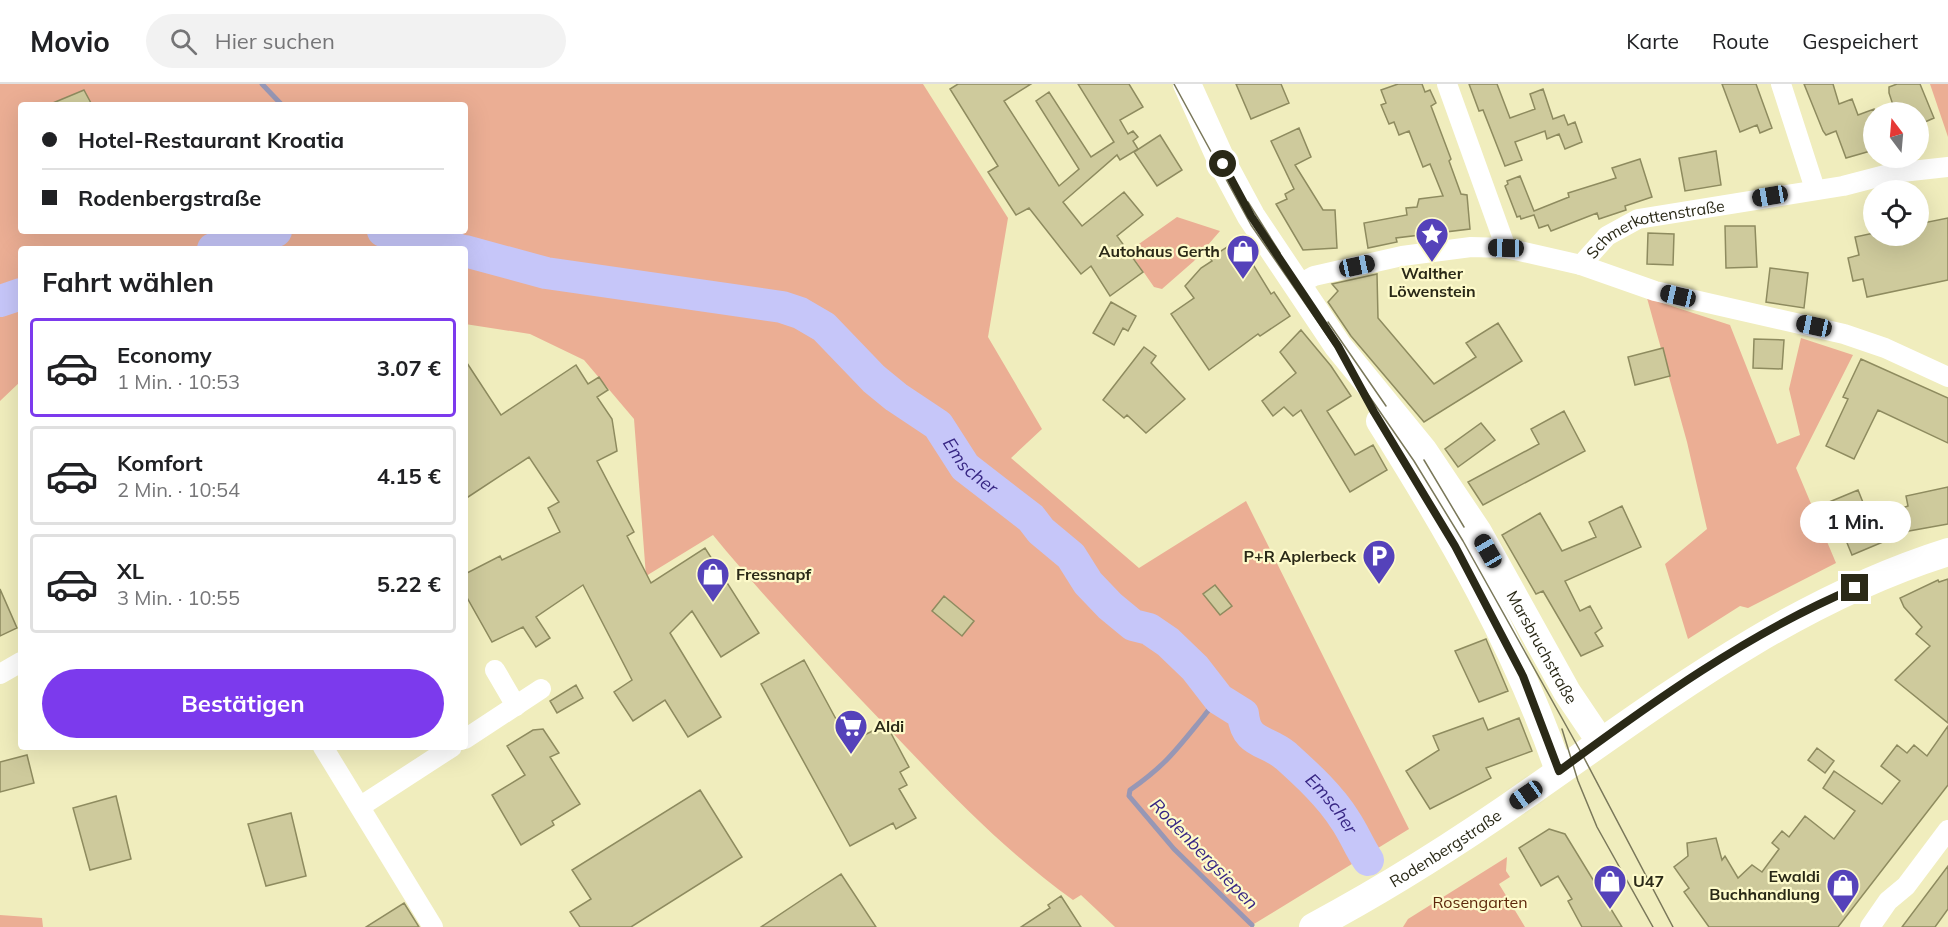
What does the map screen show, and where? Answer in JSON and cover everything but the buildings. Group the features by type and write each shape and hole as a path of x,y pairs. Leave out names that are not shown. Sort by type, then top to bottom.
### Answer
{"street":[{"name":"Marsbruchstraße","path":"1187,84 1231,181 1296,286 1338,346 1423,450 1478,532 1567,692 1600,741"},
{"path":"1447,84 1506,248"},
{"path":"1781,84 1815,189"},
{"name":"Schmerkottenstraße","path":"1581,265 1606,236 1638,219 1843,186 1893,173 1948,167"},
{"path":"1296,286 1314,276 1402,256 1471,247 1506,248 1581,265 1655,291 1844,334 1885,348 1948,377"},
{"name":"Marsbruchstraße","path":"1338,346 1374,412 1455,546 1508,647 1537,707 1559,771"},
{"name":"Rodenbergstraße","path":"1313,927 1402,877 1693,678 1777,627 1834,597 1915,562 1948,552"},
{"path":"0,674 18,664"},
{"path":"495,670 516,705"},
{"path":"468,737 541,689"},
{"path":"325,750 433,927"},
{"path":"361,806 448,750"},
{"path":"1870,927 1888,901 1906,886 1948,830"}],"green space":[{"path":"0,84 923,84 1008,218 988,337 1042,429 1011,458 1139,568 1246,501 1409,829 1249,927 1115,927 1081,895 1073,900 1048,881 976,818 820,656 713,535 646,576 634,419 584,360 530,334 468,324 468,246 18,246 18,384 0,401"},
{"path":"1930,84 1948,84 1948,137"},
{"path":"1177,217 1220,231 1194,261 1162,289 1154,287 1129,251"},
{"path":"1647,298 1730,325 1777,444 1800,435 1789,389 1801,338 1853,355 1796,468 1836,563 1748,608 1740,606 1688,639 1665,564 1707,529 1687,442"},
{"name":"Rosengarten","path":"1507,857 1506,871 1510,877 1499,884 1525,927 1403,927 1408,919"},
{"path":"0,915 42,918 43,927 0,927"}],"waterway":[{"path":"262,84 279,102"},
{"name":"Emscher","path":"222,246 262,234"},
{"name":"Emscher","path":"404,234 446,246"},
{"name":"Emscher","path":"468,252 546,273 782,307 800,313 824,327 874,379 938,425 965,467 1031,518 1041,531 1071,556 1088,583 1110,606 1133,625 1149,629 1168,642 1195,668 1219,699 1243,714 1248,731 1253,736 1286,756 1310,778 1339,811 1368,860"},
{"name":"Emscher","path":"0,301 18,295"},
{"name":"Rodenbergsiepen","path":"1216,696 1211,707 1178,747 1153,773 1130,790 1129,796 1174,849 1252,925"}],"tram line":[{"path":"1174,84 1251,225 1414,461 1463,541 1582,754 1673,927"},
{"path":"1248,202 1280,253"},
{"path":"1328,322 1386,406"},
{"path":"1424,460 1464,527"},
{"path":"1562,729 1578,781 1597,827 1653,927"}],"place":[{"name":"Walther Löwenstein","path":"1432,263"},
{"name":"Autohaus Gerth","path":"1243,280"},
{"name":"P+R Aplerbeck","path":"1379,585"},
{"name":"Fressnapf","path":"713,603"},
{"name":"Aldi","path":"851,755"},
{"name":"U47","path":"1610,910"},
{"name":"Ewaldi Buchhandlung","path":"1843,914"}],"route":[{"path":"1223,164 1251,216 1338,346 1374,412 1455,546 1523,676 1537,707 1559,771 1635,717 1752,640 1855,588"}]}
